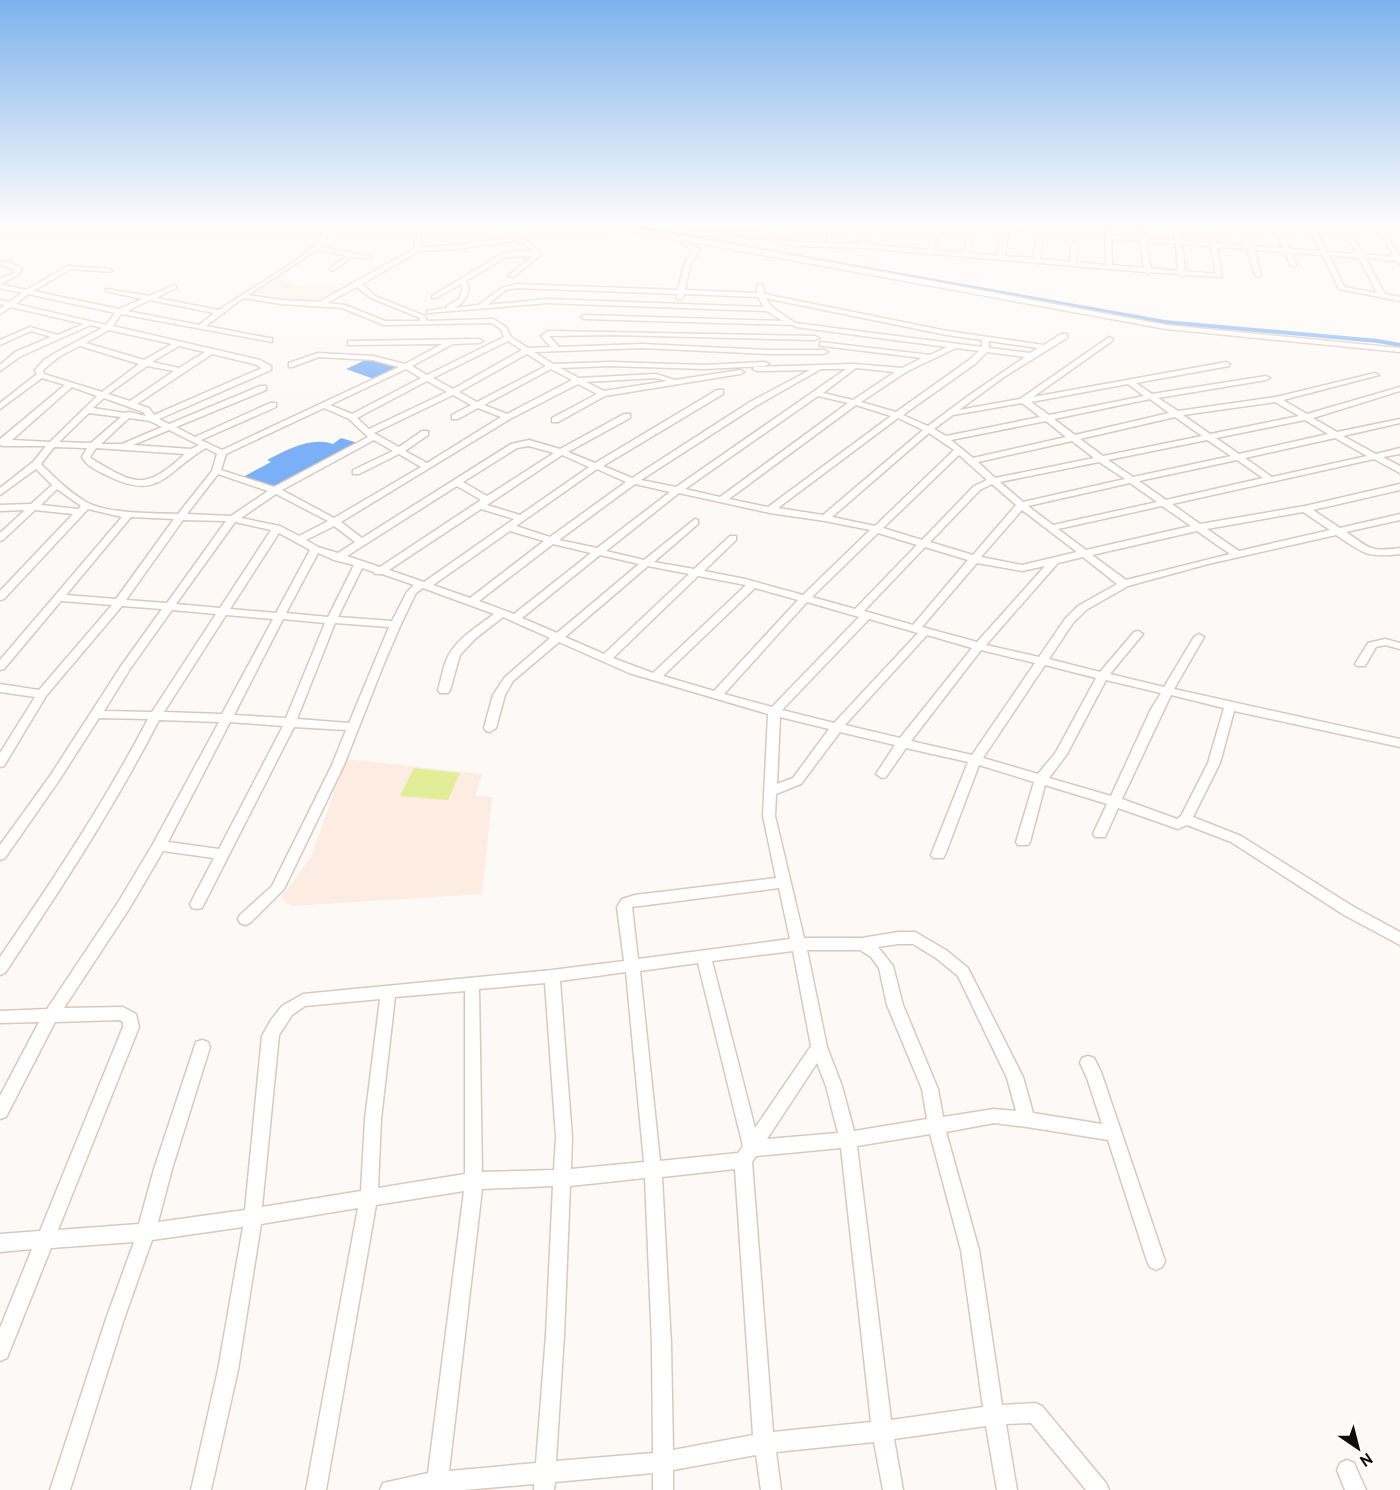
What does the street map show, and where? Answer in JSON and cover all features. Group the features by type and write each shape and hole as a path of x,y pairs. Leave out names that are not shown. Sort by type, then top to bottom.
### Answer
{"street":[{"path":"22,291 119,312 269,340"},
{"path":"111,291 218,312"},
{"path":"0,369 18,354 165,291"},
{"path":"200,327 251,291"},
{"path":"321,304 346,291"},
{"path":"366,291 374,297 425,317 493,321 504,328 508,338 551,366 603,394"},
{"path":"434,297 446,291"},
{"path":"425,317 460,303 466,291"},
{"path":"481,306 502,291"},
{"path":"642,291 739,291"},
{"path":"760,291 766,309"},
{"path":"762,291 1030,355"},
{"path":"971,291 1166,327 1400,350"},
{"path":"1002,291 1134,315 1200,324 1323,334"},
{"path":"1356,291 1400,299"},
{"path":"1380,291 1382,295"},
{"path":"0,312 27,292"},
{"path":"676,347 679,320 677,306 682,292"},
{"path":"242,296 281,302 343,306 384,323 481,306 548,302 766,309 816,338 824,348 828,368"},
{"path":"0,302 209,353 257,362 268,368 152,419"},
{"path":"41,375 39,370 45,361 106,328 119,312"},
{"path":"584,317 794,324 954,346 985,344 1044,347"},
{"path":"0,343 30,329 58,337"},
{"path":"556,348 545,336 548,333 816,338"},
{"path":"825,518 951,414 1030,355 1064,336"},
{"path":"352,417 476,352 508,338"},
{"path":"764,366 770,338"},
{"path":"1023,400 1109,339"},
{"path":"351,343 479,341"},
{"path":"0,763 42,694 119,603 178,518 216,471 222,453 406,366 451,342"},
{"path":"78,343 145,363 180,370"},
{"path":"770,510 896,416 965,368 985,344"},
{"path":"0,492 36,464 52,444 103,393 145,363 176,345"},
{"path":"723,500 855,402 903,370 954,346"},
{"path":"0,855 54,779 94,714 233,519 275,490 370,435 528,350 676,347 767,352 824,348 932,357"},
{"path":"131,404 209,353"},
{"path":"292,365 323,355 373,358 406,366 477,405 507,417"},
{"path":"455,417 551,366 610,364 817,369 854,366 903,370"},
{"path":"951,414 1226,364"},
{"path":"555,420 603,394 764,366"},
{"path":"516,618 677,491 771,424 818,394 854,366"},
{"path":"471,602 633,481 753,404 817,369"},
{"path":"41,375 103,393 131,404 146,410 152,419"},
{"path":"0,407 41,375"},
{"path":"971,461 1177,414 1276,399 1375,375"},
{"path":"300,540 336,521 507,417 579,380 656,376 673,382"},
{"path":"945,439 1150,397 1266,378"},
{"path":"1128,381 1270,479"},
{"path":"2,443 70,385"},
{"path":"122,447 263,387"},
{"path":"893,1490 882,1431 848,1140 834,1086 819,1047 799,944 769,816 774,712 977,488 991,481 1307,417 1400,389"},
{"path":"245,919 277,889 354,727 377,666 412,592 596,466 720,392"},
{"path":"818,394 855,402 896,416 945,439 991,481 1124,584"},
{"path":"1276,399 1400,470"},
{"path":"1023,400 1100,458 1238,555"},
{"path":"194,440 273,405"},
{"path":"324,405 352,417 370,435 426,466"},
{"path":"87,410 152,419 222,453"},
{"path":"129,414 93,446 86,457 88,461 117,476 147,483 159,479 205,445"},
{"path":"380,572 561,452 627,416"},
{"path":"769,792 797,781 839,726 920,630 974,559 1021,505 1400,421"},
{"path":"356,472 397,452 425,433"},
{"path":"2,443 193,452"},
{"path":"337,558 514,446 529,443 561,452 633,481 770,510 825,518 876,529 974,559 1022,568 1200,527 1305,509 1400,487"},
{"path":"717,694 804,598 958,451"},
{"path":"1051,528 1400,451"},
{"path":"36,464 83,509"},
{"path":"216,471 275,490 336,521 362,543"},
{"path":"457,482 484,503 521,518"},
{"path":"0,538 57,485"},
{"path":"0,508 83,509 178,518 233,519 277,528 337,558 424,585 516,618 655,678 774,712 975,760 1116,802 1170,823 1178,824 1186,819 1214,763 1230,706"},
{"path":"0,597 83,509"},
{"path":"1305,509 1377,554 1400,551"},
{"path":"0,667 129,514"},
{"path":"938,855 975,760 1075,614 1124,584 1400,517"},
{"path":"490,728 499,695 509,679 695,522"},
{"path":"508,527 550,541 753,584 979,646 1230,706 1400,743"},
{"path":"0,969 73,860 125,775 155,717 277,528"},
{"path":"606,658 733,538"},
{"path":"0,1112 51,1015 124,905 159,846 315,549"},
{"path":"882,774 903,742 979,646 1054,562"},
{"path":"197,904 290,723 331,621 359,565"},
{"path":"655,678 753,584"},
{"path":"60,598 170,605 279,618 396,624"},
{"path":"444,690 448,672 456,654 467,641 502,613"},
{"path":"1023,842 1041,779 1061,754 1103,675 1137,634"},
{"path":"1100,834 1157,709 1199,637"},
{"path":"1361,664 1372,645 1385,642 1400,646"},
{"path":"0,688 42,694"},
{"path":"94,714 227,718 354,727"},
{"path":"1186,819 1236,839 1349,911 1400,939"},
{"path":"159,846 223,854"},
{"path":"663,1490 654,1170 644,1054 624,907 627,903 785,882"},
{"path":"201,1490 228,1370 253,1217 270,1036 282,1015 290,1007 303,1000 633,967 703,955 799,944 862,944 898,938 915,938 941,954 963,972 1015,1077 1027,1119"},
{"path":"862,944 876,953 886,966 895,1005 930,1089 970,1251 1007,1490"},
{"path":"703,955 747,1154 764,1443 771,1490"},
{"path":"545,1481 555,1335 564,1137 552,976"},
{"path":"437,1486 474,1181 471,984"},
{"path":"316,1490 369,1198 373,1119 388,991"},
{"path":"0,1017 123,1013 131,1019 131,1027 0,1351"},
{"path":"60,1490 115,1319 146,1232 163,1169 202,1047"},
{"path":"747,1154 819,1047"},
{"path":"1088,1063 1095,1077 1156,1261"},
{"path":"0,1242 146,1232 474,1181 562,1179 654,1170 994,1116 1112,1132"},
{"path":"390,1490 545,1481 764,1443 882,1431 994,1414 1035,1413 1099,1490"},
{"path":"1347,1470 1356,1490"}],"shaded area":[{"path":"258,291 338,291 319,302 248,296"},
{"path":"346,759 482,774 475,796 492,797 482,894 291,906 281,898 311,857"}],"green space":[{"path":"414,768 460,773 448,800 400,796"}],"water":[{"path":"372,357 400,366 374,379 346,369"},
{"path":"341,438 358,443 275,488 243,477 271,462 267,460 290,448 316,442 333,444"}],"waterway":[{"path":"990,291 1165,322 1378,341 1400,345"}]}
